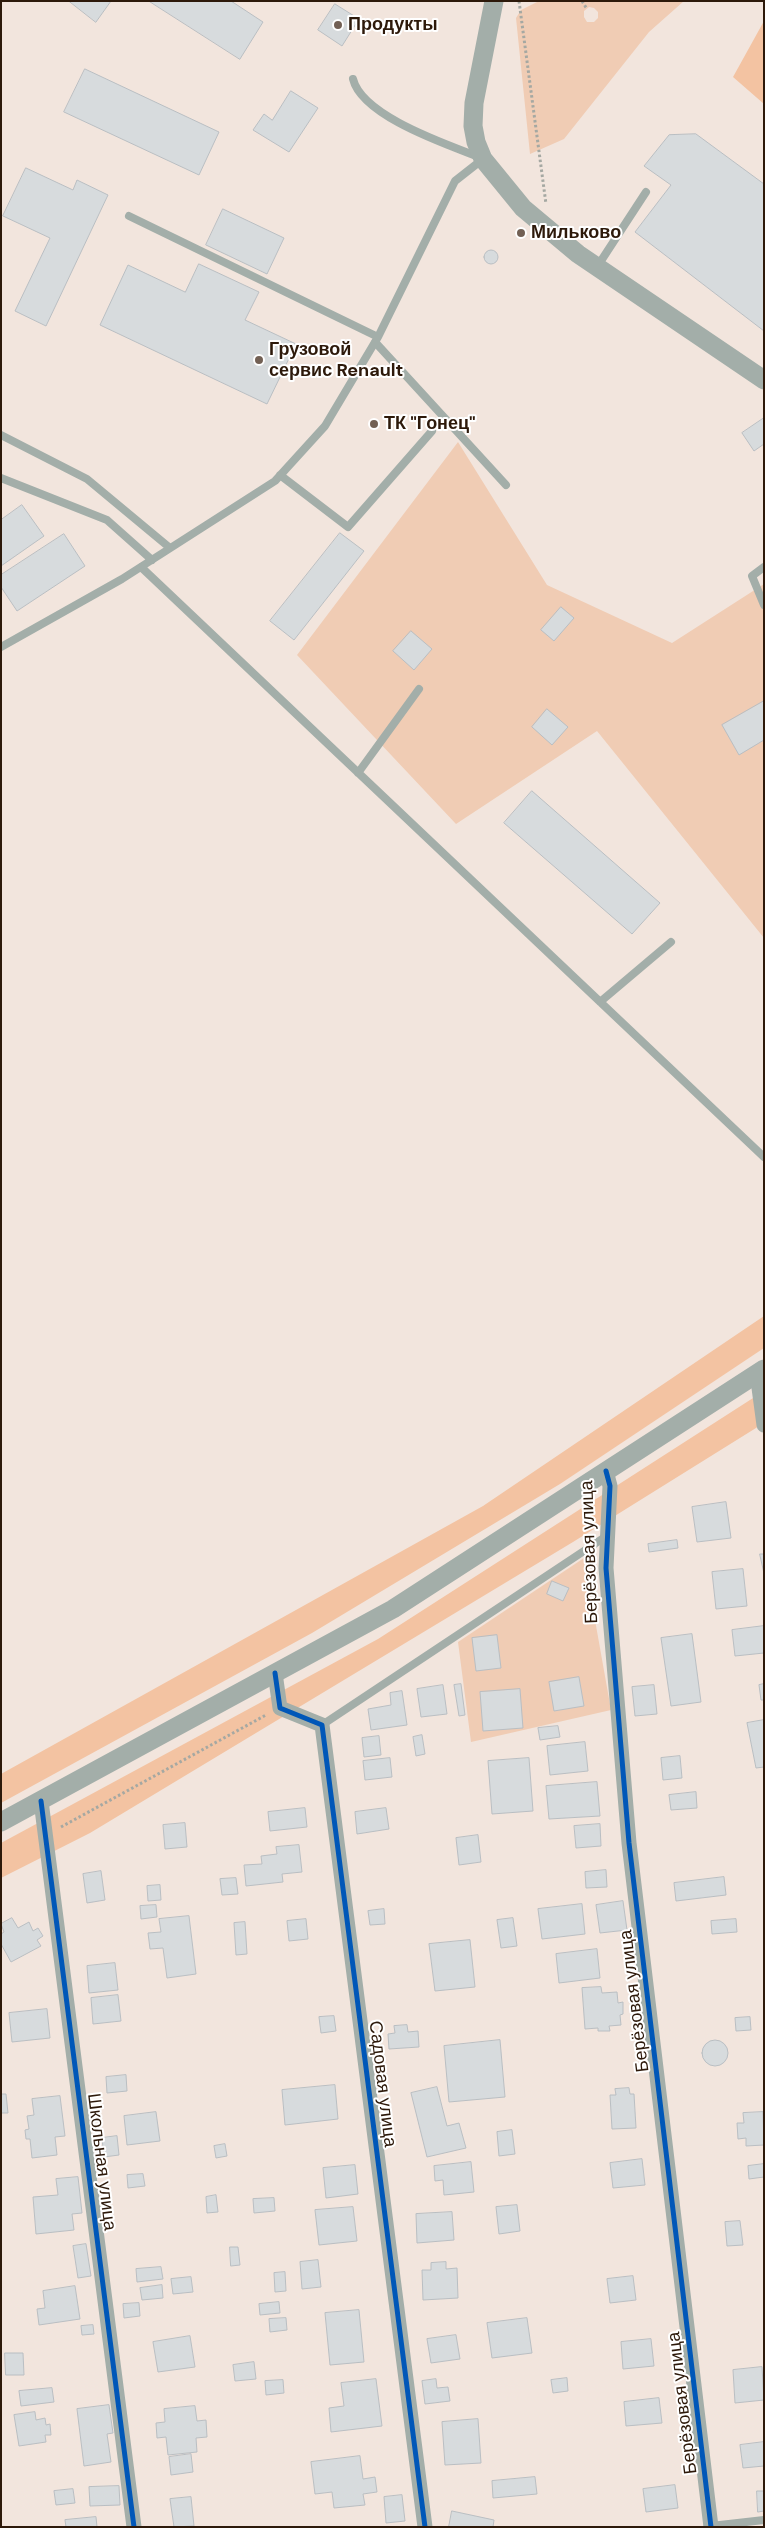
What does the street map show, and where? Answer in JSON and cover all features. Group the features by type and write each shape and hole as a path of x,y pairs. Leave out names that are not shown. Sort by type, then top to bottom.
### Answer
{"street":[{"path":"497,3 474,103 473,126 476,142 484,159 523,208 597,267 764,380"},
{"path":"1,1822 393,1608 761,1371 764,1425"},
{"name":"Берёзовая улица","path":"606,1471 610,1486 606,1568 629,1843 711,2526"},
{"path":"275,1673 280,1708 322,1725"},
{"name":"Садовая улица","path":"322,1725 425,2527"},
{"name":"Школьная улица","path":"41,1800 134,2527"}],"lane":[{"path":"353,78 354,85 366,101 408,129 484,159"},
{"path":"1,647 141,567 275,481 325,426 377,339 456,180 484,159"},
{"path":"597,267 646,192"},
{"path":"130,216 377,339 506,485"},
{"path":"280,475 348,526 432,431"},
{"path":"1,435 88,479 170,548"},
{"path":"1,478 107,520 152,560"},
{"path":"764,566 752,576 764,605"},
{"path":"141,567 764,1157"},
{"path":"358,772 419,689"},
{"path":"600,1002 671,942"},
{"path":"322,1725 608,1535"},
{"path":"711,2526 764,2520"}],"path":[{"path":"519,1 546,208"},
{"path":"582,1 587,9"},
{"path":"46,1836 280,1708"}],"shaded area":[{"path":"539,1 684,1 649,32 564,139 530,154 516,18 521,10","holes":["589,7 594,8 598,12 598,18 594,22 587,22 584,17 584,11"]},
{"path":"764,21 764,104 733,77"},
{"path":"458,442 547,585 672,643 764,584 764,938 597,731 456,824 297,655"},
{"path":"764,1316 764,1348 560,1484 312,1633 1,1803 1,1774 483,1506"},
{"path":"764,1391 764,1423 573,1542 90,1833 1,1878 1,1843 378,1639"},
{"path":"584,1558 611,1710 471,1742 458,1642"}],"building":[{"path":"69,1 111,1 96,22"},
{"path":"149,1 231,1 263,22 240,59"},
{"name":"Продукты","path":"335,4 359,19 342,46 318,30"},
{"path":"85,69 219,132 199,175 64,112"},
{"path":"291,91 318,108 289,152 253,130 264,114 272,120"},
{"path":"696,134 764,184 764,331 635,232 671,185 644,166 669,135"},
{"path":"26,168 73,190 77,180 108,195 46,326 15,311 50,238 3,216"},
{"path":"223,209 284,238 267,274 206,245"},
{"path":"491,250 496,252 498,257 496,262 491,264 486,262 484,257 486,252"},
{"path":"199,264 259,292 245,320 296,344 267,404 100,325 128,265 185,292"},
{"path":"764,418 764,444 754,451 742,433"},
{"path":"22,505 44,536 1,566 1,520"},
{"path":"340,533 364,551 294,640 270,621"},
{"path":"64,534 85,566 17,611 1,587 1,575"},
{"path":"561,607 574,618 554,641 541,630"},
{"path":"411,631 432,649 414,670 393,651"},
{"path":"764,701 764,740 739,755 722,725"},
{"path":"547,709 568,727 552,745 532,727"},
{"path":"532,791 660,903 632,934 504,823"},
{"path":"726,1502 731,1538 697,1542 692,1507"},
{"path":"677,1540 678,1548 649,1552 648,1544"},
{"path":"760,1554 764,1554 764,1573"},
{"path":"743,1569 747,1606 716,1609 712,1572"},
{"path":"552,1581 569,1588 563,1601 547,1594"},
{"path":"764,1626 764,1653 735,1656 732,1630"},
{"path":"692,1634 701,1702 671,1706 661,1638"},
{"path":"497,1635 501,1668 476,1671 472,1638"},
{"path":"579,1677 584,1706 554,1711 549,1682"},
{"path":"461,1684 465,1715 459,1716 454,1685"},
{"path":"764,1684 764,1700 761,1700 759,1685"},
{"path":"443,1685 447,1714 421,1717 417,1689"},
{"path":"654,1685 657,1714 635,1716 632,1687"},
{"path":"520,1689 523,1728 483,1731 480,1692"},
{"path":"402,1691 407,1725 371,1730 368,1709 391,1705 390,1693"},
{"path":"764,1720 764,1767 756,1768 747,1723"},
{"path":"558,1726 560,1737 540,1740 538,1728"},
{"path":"422,1735 425,1754 416,1756 413,1737"},
{"path":"379,1736 381,1755 364,1757 362,1738"},
{"path":"585,1742 588,1771 550,1775 547,1746"},
{"path":"680,1756 682,1778 663,1780 661,1758"},
{"path":"390,1758 392,1777 365,1780 363,1761"},
{"path":"529,1758 533,1811 492,1814 488,1761"},
{"path":"597,1782 600,1816 549,1819 546,1786"},
{"path":"696,1792 697,1808 671,1810 669,1795"},
{"path":"305,1808 307,1827 270,1831 268,1812"},
{"path":"386,1808 389,1829 357,1834 355,1812"},
{"path":"185,1823 187,1847 165,1849 163,1825"},
{"path":"600,1824 601,1846 576,1848 574,1826"},
{"path":"478,1835 481,1862 459,1865 456,1838"},
{"path":"299,1845 302,1872 282,1874 283,1882 246,1886 244,1865 262,1864 261,1856 277,1854 276,1847"},
{"path":"606,1870 607,1887 586,1888 585,1872"},
{"path":"101,1871 105,1900 87,1903 83,1874"},
{"path":"724,1877 726,1895 676,1901 674,1883"},
{"path":"236,1878 238,1894 222,1895 220,1879"},
{"path":"160,1885 161,1900 148,1901 147,1886"},
{"path":"623,1901 627,1930 600,1933 596,1905"},
{"path":"582,1904 585,1934 542,1939 538,1909"},
{"path":"156,1905 157,1917 141,1919 140,1906"},
{"path":"384,1909 385,1924 370,1925 368,1911"},
{"path":"189,1916 196,1974 167,1978 163,1948 150,1949 148,1933 161,1932 159,1919"},
{"path":"12,1918 18,1928 29,1922 33,1931 38,1928 43,1936 37,1940 41,1946 11,1962 1,1944 1,1934 4,1932 1,1924"},
{"path":"513,1918 517,1946 501,1948 497,1920"},
{"path":"306,1919 308,1939 289,1941 287,1921"},
{"path":"736,1919 737,1932 712,1934 711,1921"},
{"path":"245,1922 247,1954 236,1955 234,1923"},
{"path":"470,1940 475,1987 435,1991 429,1944"},
{"path":"597,1949 600,1978 559,1983 556,1954"},
{"path":"115,1963 118,1990 89,1993 87,1966"},
{"path":"601,1987 602,1993 617,1992 618,2003 623,2002 623,2014 620,2015 621,2025 609,2026 610,2031 598,2031 598,2028 585,2029 582,1988"},
{"path":"118,1995 121,2021 93,2024 91,1998"},
{"path":"47,2009 50,2038 12,2042 9,2013"},
{"path":"334,2016 336,2031 321,2033 319,2017"},
{"path":"750,2017 751,2030 736,2031 735,2018"},
{"path":"407,2025 408,2032 418,2031 419,2047 389,2049 388,2034 395,2033 394,2026"},
{"path":"500,2040 505,2097 449,2102 444,2046"},
{"path":"715,2040 724,2044 728,2053 724,2062 715,2066 706,2062 702,2053 706,2044"},
{"path":"126,2075 127,2091 107,2093 106,2077"},
{"path":"335,2085 338,2119 285,2125 282,2090"},
{"path":"437,2087 447,2126 459,2123 466,2148 427,2157 411,2093"},
{"path":"629,2088 630,2094 634,2094 636,2128 612,2129 610,2095 616,2095 615,2089"},
{"path":"1,2094 6,2094 8,2113 1,2113"},
{"path":"60,2096 65,2136 55,2137 57,2155 32,2158 30,2139 26,2139 25,2130 29,2129 27,2116 34,2115 32,2099"},
{"path":"156,2112 160,2141 127,2145 124,2116"},
{"path":"763,2112 764,2145 746,2146 746,2138 738,2139 737,2123 744,2123 743,2113"},
{"path":"512,2130 515,2154 499,2156 497,2132"},
{"path":"117,2136 119,2155 104,2157 102,2138"},
{"path":"225,2144 227,2156 216,2158 214,2146"},
{"path":"642,2159 645,2185 613,2188 610,2163"},
{"path":"471,2162 474,2192 444,2195 443,2180 435,2181 434,2166"},
{"path":"764,2164 764,2177 749,2179 748,2166"},
{"path":"355,2165 358,2194 326,2198 323,2168"},
{"path":"143,2174 145,2186 128,2188 127,2175"},
{"path":"78,2177 82,2213 72,2214 74,2230 36,2234 33,2197 58,2195 56,2179"},
{"path":"216,2195 218,2212 207,2213 206,2197"},
{"path":"274,2198 275,2211 254,2213 253,2199"},
{"path":"517,2205 520,2231 499,2234 496,2207"},
{"path":"353,2207 357,2241 319,2245 315,2210"},
{"path":"452,2212 454,2240 417,2243 416,2214"},
{"path":"740,2221 743,2245 727,2246 725,2222"},
{"path":"86,2244 91,2276 78,2278 73,2246"},
{"path":"230,2247 238,2247 240,2265 231,2266"},
{"path":"318,2260 321,2287 302,2289 300,2262"},
{"path":"446,2262 446,2269 457,2268 458,2298 423,2300 422,2270 431,2270 431,2263"},
{"path":"161,2267 163,2279 137,2282 136,2269"},
{"path":"285,2272 286,2291 275,2292 274,2273"},
{"path":"633,2276 636,2300 610,2303 607,2279"},
{"path":"191,2277 193,2292 173,2294 171,2279"},
{"path":"162,2285 163,2298 142,2300 140,2288"},
{"path":"75,2286 80,2319 39,2325 37,2309 45,2308 43,2291"},
{"path":"279,2302 280,2313 260,2315 259,2304"},
{"path":"139,2303 140,2316 124,2318 123,2304"},
{"path":"359,2310 364,2362 330,2365 325,2313"},
{"path":"286,2318 287,2330 270,2332 269,2319"},
{"path":"527,2318 532,2353 492,2358 487,2323"},
{"path":"93,2325 94,2334 82,2335 81,2326"},
{"path":"456,2335 460,2359 431,2363 427,2339"},
{"path":"190,2336 195,2367 158,2372 153,2342"},
{"path":"651,2339 654,2366 623,2369 621,2342"},
{"path":"5,2353 23,2353 24,2375 6,2375"},
{"path":"254,2362 256,2379 235,2381 233,2365"},
{"path":"762,2367 764,2400 735,2403 733,2370"},
{"path":"567,2378 568,2391 553,2393 551,2380"},
{"path":"376,2379 382,2426 331,2432 329,2408 344,2406 341,2383"},
{"path":"436,2379 437,2388 448,2387 450,2401 425,2404 422,2381"},
{"path":"283,2380 284,2393 266,2395 265,2381"},
{"path":"52,2388 54,2402 21,2406 19,2391"},
{"path":"659,2398 662,2423 626,2426 624,2402"},
{"path":"109,2405 113,2433 107,2434 111,2462 84,2466 77,2409"},
{"path":"195,2406 197,2421 206,2420 207,2437 196,2438 197,2452 168,2455 166,2437 157,2438 156,2423 165,2422 164,2409"},
{"path":"35,2412 36,2420 45,2418 46,2425 50,2424 51,2435 45,2435 46,2442 19,2446 14,2415"},
{"path":"478,2419 481,2463 445,2465 442,2422"},
{"path":"764,2442 764,2466 743,2468 740,2445"},
{"path":"191,2454 193,2472 171,2475 169,2457"},
{"path":"360,2456 363,2479 375,2477 377,2492 363,2494 365,2505 334,2508 332,2492 315,2494 311,2462"},
{"path":"535,2477 537,2494 493,2498 492,2481"},
{"path":"675,2485 678,2508 646,2512 643,2489"},
{"path":"119,2486 120,2505 90,2506 89,2487"},
{"path":"73,2489 75,2503 56,2505 54,2491"},
{"path":"757,2491 764,2491 764,2511 758,2512"},
{"path":"402,2495 405,2521 386,2523 384,2497"},
{"path":"191,2497 194,2526 174,2527 170,2499"},
{"path":"452,2511 494,2520 493,2527 449,2527"},
{"path":"96,2517 97,2527 66,2527 65,2520"}],"cycle path":[{"path":"606,1471 610,1486 606,1568 629,1843 711,2527"},
{"path":"275,1673 280,1708 322,1725 425,2527"},
{"path":"41,1801 134,2527"}],"place":[{"name":"Продукты","path":"338,25"},
{"name":"Мильково","path":"521,233"},
{"name":"Грузовой сервис Renault","path":"259,360"},
{"name":"ТК \"Гонец\"","path":"374,424"}]}
